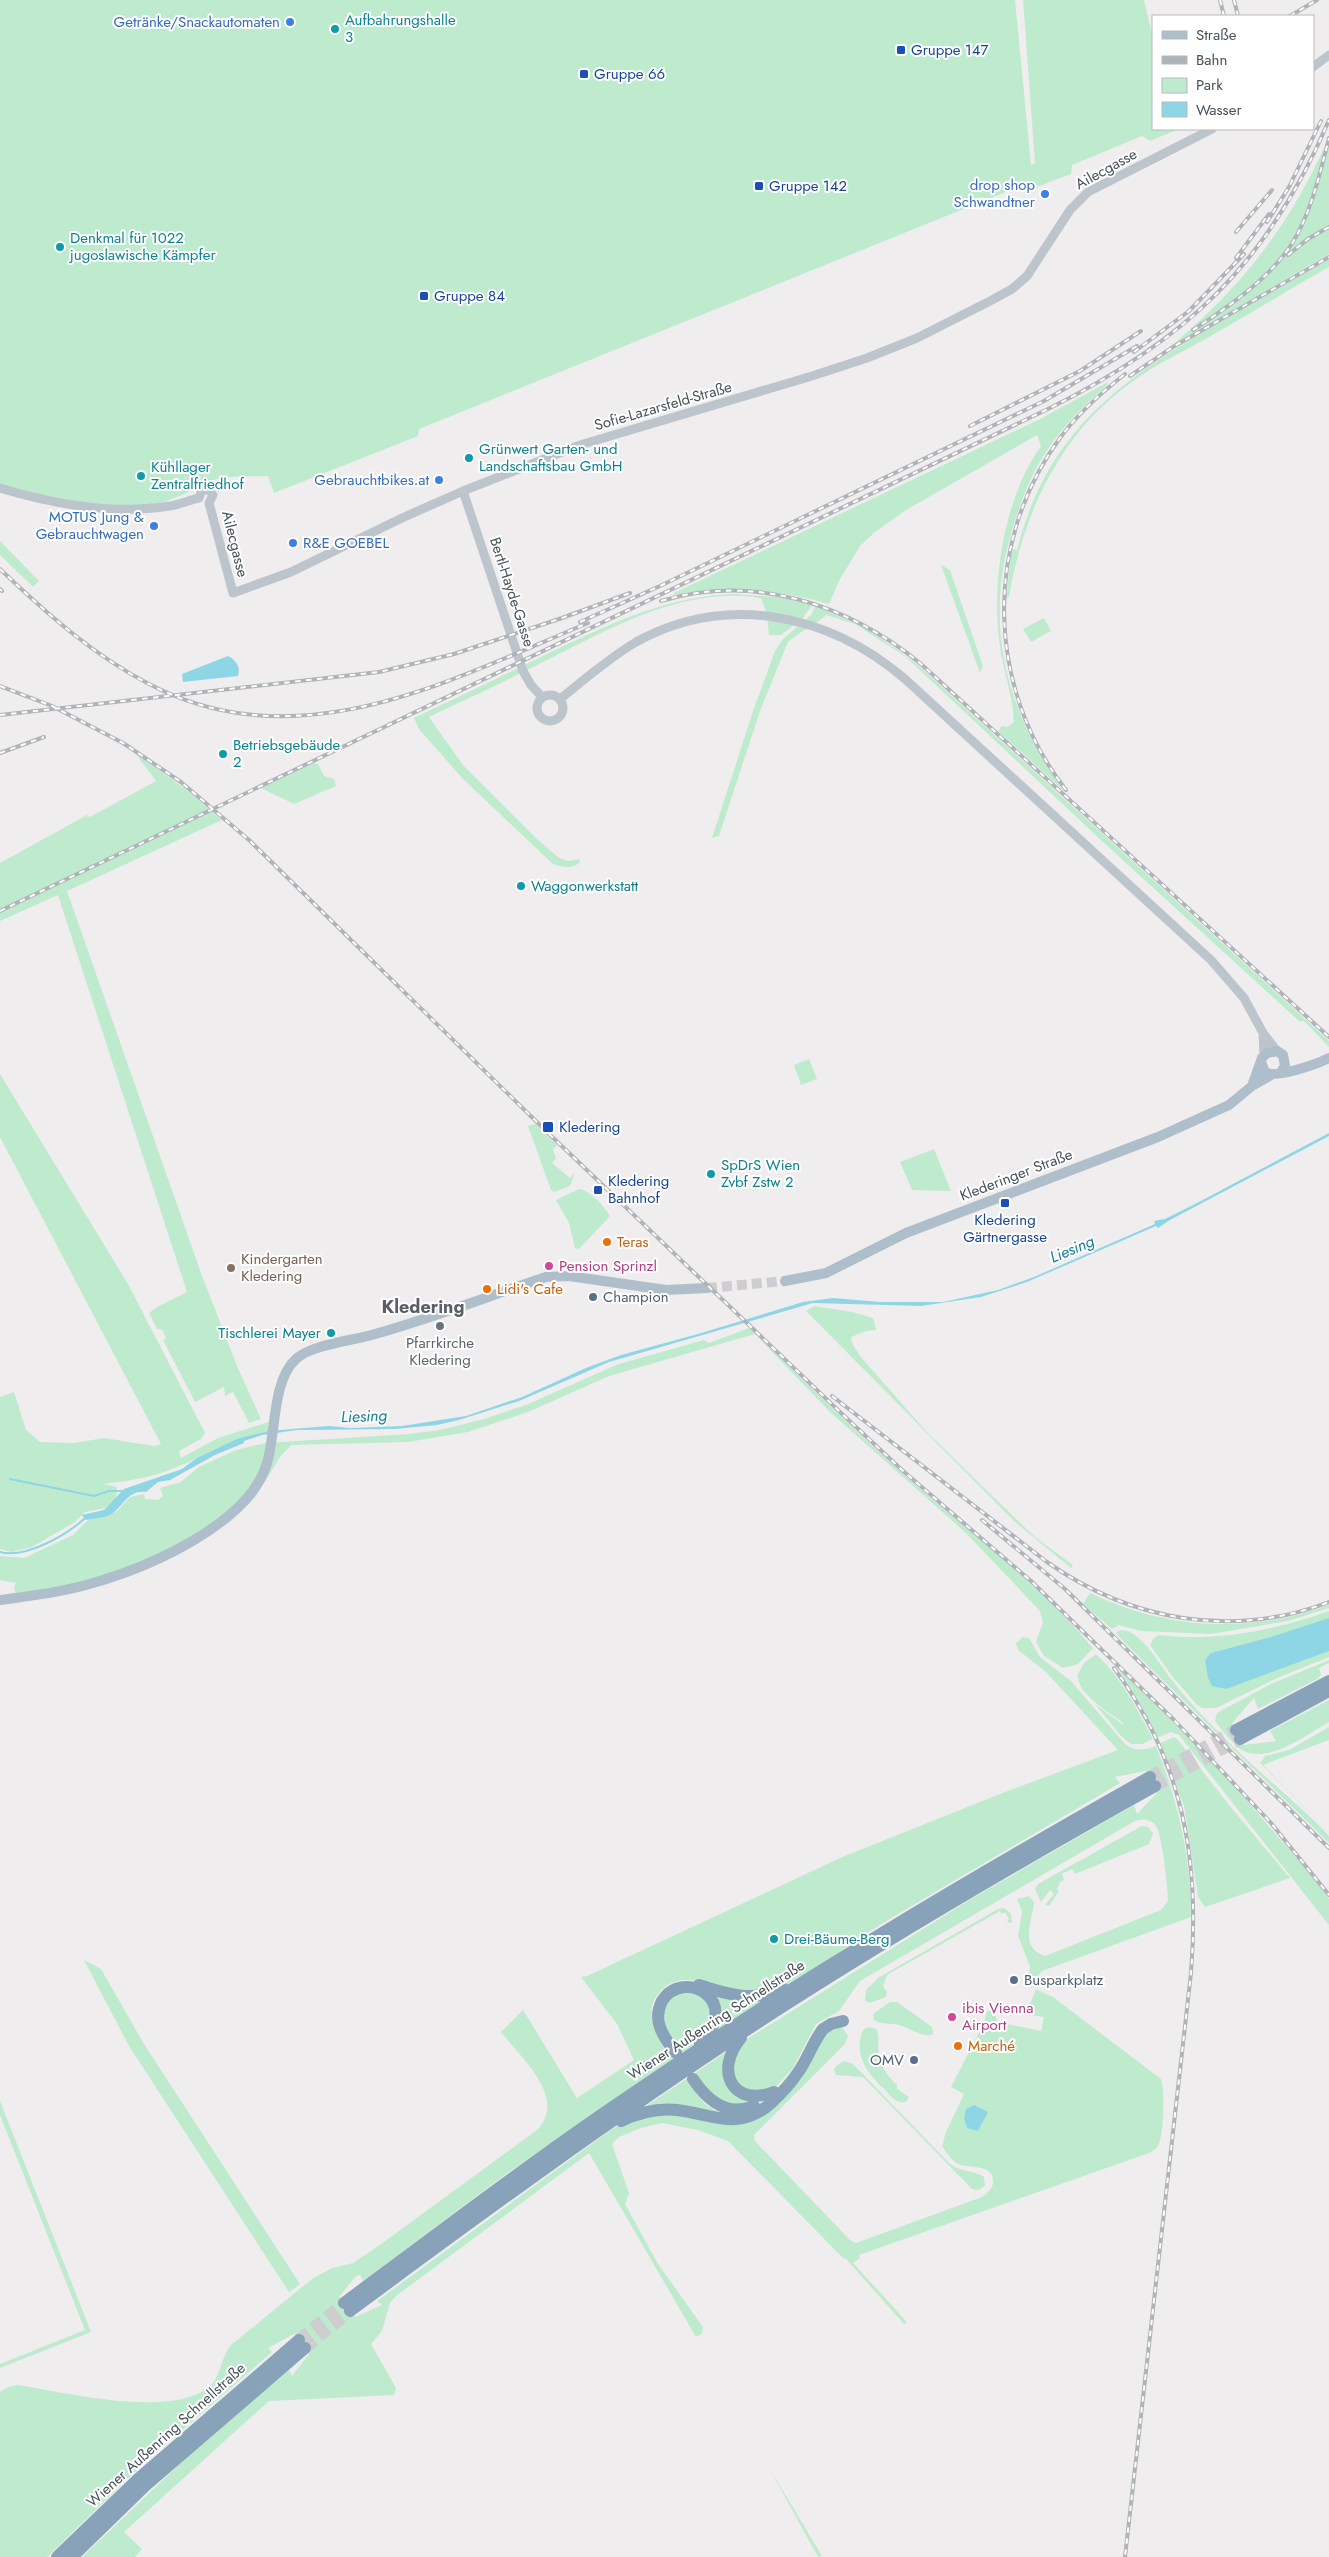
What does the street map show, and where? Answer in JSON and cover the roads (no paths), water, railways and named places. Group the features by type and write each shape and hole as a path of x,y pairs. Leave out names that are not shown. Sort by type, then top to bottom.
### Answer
{"highway":[{"path":"1329,1681 1238,1734 1329,1691"},
{"name":"Wiener Außenring Schnellstraße","path":"1152,1781 937,1910 748,2029 596,2132 347,2308 625,2098 805,1981 944,1895 1152,1781"},
{"path":"625,2098 636,2088 699,2044 712,2031 717,2012 708,1995 700,1990 680,1988 671,1992 660,2006 659,2026 675,2054 656,2027 654,2016 661,1996 669,1989 679,1984 693,1983 725,1994 757,1996 772,1994 805,1981"},
{"path":"596,2132 635,2115 661,2110 689,2112 714,2119 738,2119 761,2110 799,2072 824,2029 842,2017"},
{"path":"748,2029 728,2057 727,2065 731,2081 744,2094 763,2096 776,2094"},
{"path":"691,2080 706,2101 725,2112 748,2112 776,2094"},
{"name":"Wiener Außenring Schnellstraße","path":"57,2557 146,2472 302,2344 145,2486 72,2557"}],"main road":[{"path":"1281,1055 1285,1066 1276,1073 1263,1069 1263,1059 1270,1051 1281,1055 1304,1066"},
{"name":"Klederinger Straße","path":"785,1281 826,1273 906,1233 1158,1137 1229,1106 1252,1086 1276,1073 1329,1058"},
{"name":"Klederinger Straße","path":"1252,1086 1263,1059"},
{"path":"0,1600 99,1581 159,1557 200,1535 233,1512 250,1495 264,1472 281,1386 288,1370 302,1354 375,1334 546,1277 573,1277 666,1290 707,1288"}],"street":[{"path":"1314,66 1329,55"},
{"name":"Ailecgasse","path":"992,300 1012,289 1027,276 1070,210 1088,192 1210,130"},
{"name":"Sofie-Lazarsfeld-Straße","path":"233,593 291,572 402,518 463,491 605,436 748,396 867,358 917,338 992,300"},
{"name":"Ailecgasse","path":"0,488 60,503 122,509 169,506 199,498 202,490 210,490 213,495 209,502 233,593"},
{"name":"Bertl-Hayde-Gasse","path":"463,491 523,671 530,685 542,697"},
{"path":"560,699 606,662 637,642 691,622 733,615 758,615 801,622 842,636 871,652 905,679 1211,960 1244,998 1263,1033 1281,1055"},
{"path":"554,695 560,699 562,712 557,719 548,721 538,712 537,704 542,697 554,695"},
{"path":"1263,1033 1263,1059"}],"water":[{"path":"228,656 237,664 238,676 183,682 182,674"},
{"path":"1329,1133 1329,1136 1158,1228 1156,1226 1027,1282 981,1297 921,1306 813,1303 609,1362 519,1401 459,1420 437,1425 395,1429 297,1430 262,1435 244,1441 244,1443 215,1455 170,1480 158,1482 146,1492 131,1495 110,1515 86,1520 82,1515 104,1510 124,1489 182,1469 197,1458 237,1439 268,1431 329,1426 350,1428 402,1426 466,1416 522,1397 586,1368 621,1355 803,1302 833,1298 880,1302 943,1302 998,1290 1034,1277 1155,1224 1154,1221 1165,1219 1199,1202"},
{"path":"1329,1618 1329,1651 1226,1689 1212,1686 1208,1678 1205,1660 1211,1653 1271,1637"},
{"path":"974,2105 988,2112 978,2131 967,2128 964,2118 966,2109"}],"waterway":[{"path":"10,1479 94,1496 109,1491 123,1491"},
{"name":"Liesing","path":"0,1552 10,1553 33,1549 57,1538 85,1518"}],"tunnel":[{"path":"707,1288 785,1281"},
{"path":"1150,1777 1236,1730"},
{"path":"1155,1786 1240,1739"},
{"path":"299,2340 344,2303"},
{"path":"305,2348 350,2311"}],"railway":[{"path":"1220,0 1224,15"},
{"path":"1234,0 1238,15"},
{"path":"1292,15 1317,0"},
{"path":"0,911 1046,410 1096,384 1141,356 1181,326 1217,293 1250,257 1279,216 1305,171 1329,120"},
{"path":"1267,222 1289,187 1321,121"},
{"path":"1193,330 1246,292 1282,258 1304,220 1329,138"},
{"path":"1236,232 1272,190"},
{"path":"1236,258 1269,214"},
{"path":"1288,255 1308,239 1329,227"},
{"path":"1134,352 1189,311 1244,254"},
{"path":"1130,376 1173,347 1329,257"},
{"path":"970,426 1080,371 1141,331"},
{"path":"580,622 660,586 1044,401 1137,346"},
{"path":"1066,790 1040,750 1020,706 1009,661 1004,615 1007,568 1017,523 1035,479 1060,438 1074,420 1125,374"},
{"path":"0,569 70,632 108,660 149,684 205,706 261,716 317,714 372,704 427,688 482,668 588,623"},
{"path":"661,601 696,593 731,591 765,593 799,599 831,610 863,625 893,643 921,664 1329,1037"},
{"path":"0,715 379,672 454,654 630,593"},
{"path":"0,686 52,706 123,743 181,782 249,840 545,1130 840,1412 902,1470 1031,1581 1174,1720 1271,1823 1329,1895"},
{"path":"0,753 44,737"},
{"path":"832,1396 1047,1562 1079,1582 1113,1598 1148,1610 1183,1618 1219,1621 1256,1620 1292,1613 1329,1602"},
{"path":"982,1520 1065,1589 1329,1848"},
{"path":"1114,1668 1137,1703 1156,1739 1171,1776 1182,1813 1189,1851 1193,1931 1191,1973 1125,2557"}],"place":[{"name":"Getränke/Snackautomaten","path":"290,22"},
{"name":"Aufbahrungshalle 3","path":"335,29"},
{"name":"Gruppe 147","path":"901,50"},
{"name":"Gruppe 66","path":"584,74"},
{"name":"Gruppe 142","path":"759,186"},
{"name":"drop shop Schwandtner","path":"1045,194"},
{"name":"Denkmal für 1022 jugoslawische Kämpfer","path":"60,247"},
{"name":"Gruppe 84","path":"424,296"},
{"name":"Grünwert Garten- und Landschaftsbau GmbH","path":"469,458"},
{"name":"Kühllager Zentralfriedhof","path":"141,476"},
{"name":"Gebrauchtbikes.at","path":"439,480"},
{"name":"MOTUS Jung & Gebrauchtwagen","path":"154,526"},
{"name":"R&E GOEBEL","path":"293,543"},
{"name":"Betriebsgebäude 2","path":"223,754"},
{"name":"Waggonwerkstatt","path":"521,886"},
{"name":"Kledering","path":"548,1127"},
{"name":"SpDrS Wien Zvbf Zstw 2","path":"711,1174"},
{"name":"Kledering Bahnhof","path":"598,1190"},
{"name":"Kledering Gärtnergasse","path":"1005,1203"},
{"name":"Teras","path":"607,1242"},
{"name":"Pension Sprinzl","path":"549,1266"},
{"name":"Kindergarten Kledering","path":"231,1268"},
{"name":"Lidi's Cafe","path":"487,1289"},
{"name":"Champion","path":"593,1297"},
{"name":"Pfarrkirche Kledering","path":"440,1326"},
{"name":"Tischlerei Mayer","path":"331,1333"},
{"name":"Drei-Bäume-Berg","path":"774,1939"},
{"name":"Busparkplatz","path":"1014,1980"},
{"name":"ibis Vienna Airport","path":"952,2017"},
{"name":"Marché","path":"958,2046"},
{"name":"OMV","path":"914,2060"}],"district":[{"name":"Kledering","path":"423,1307"}]}
